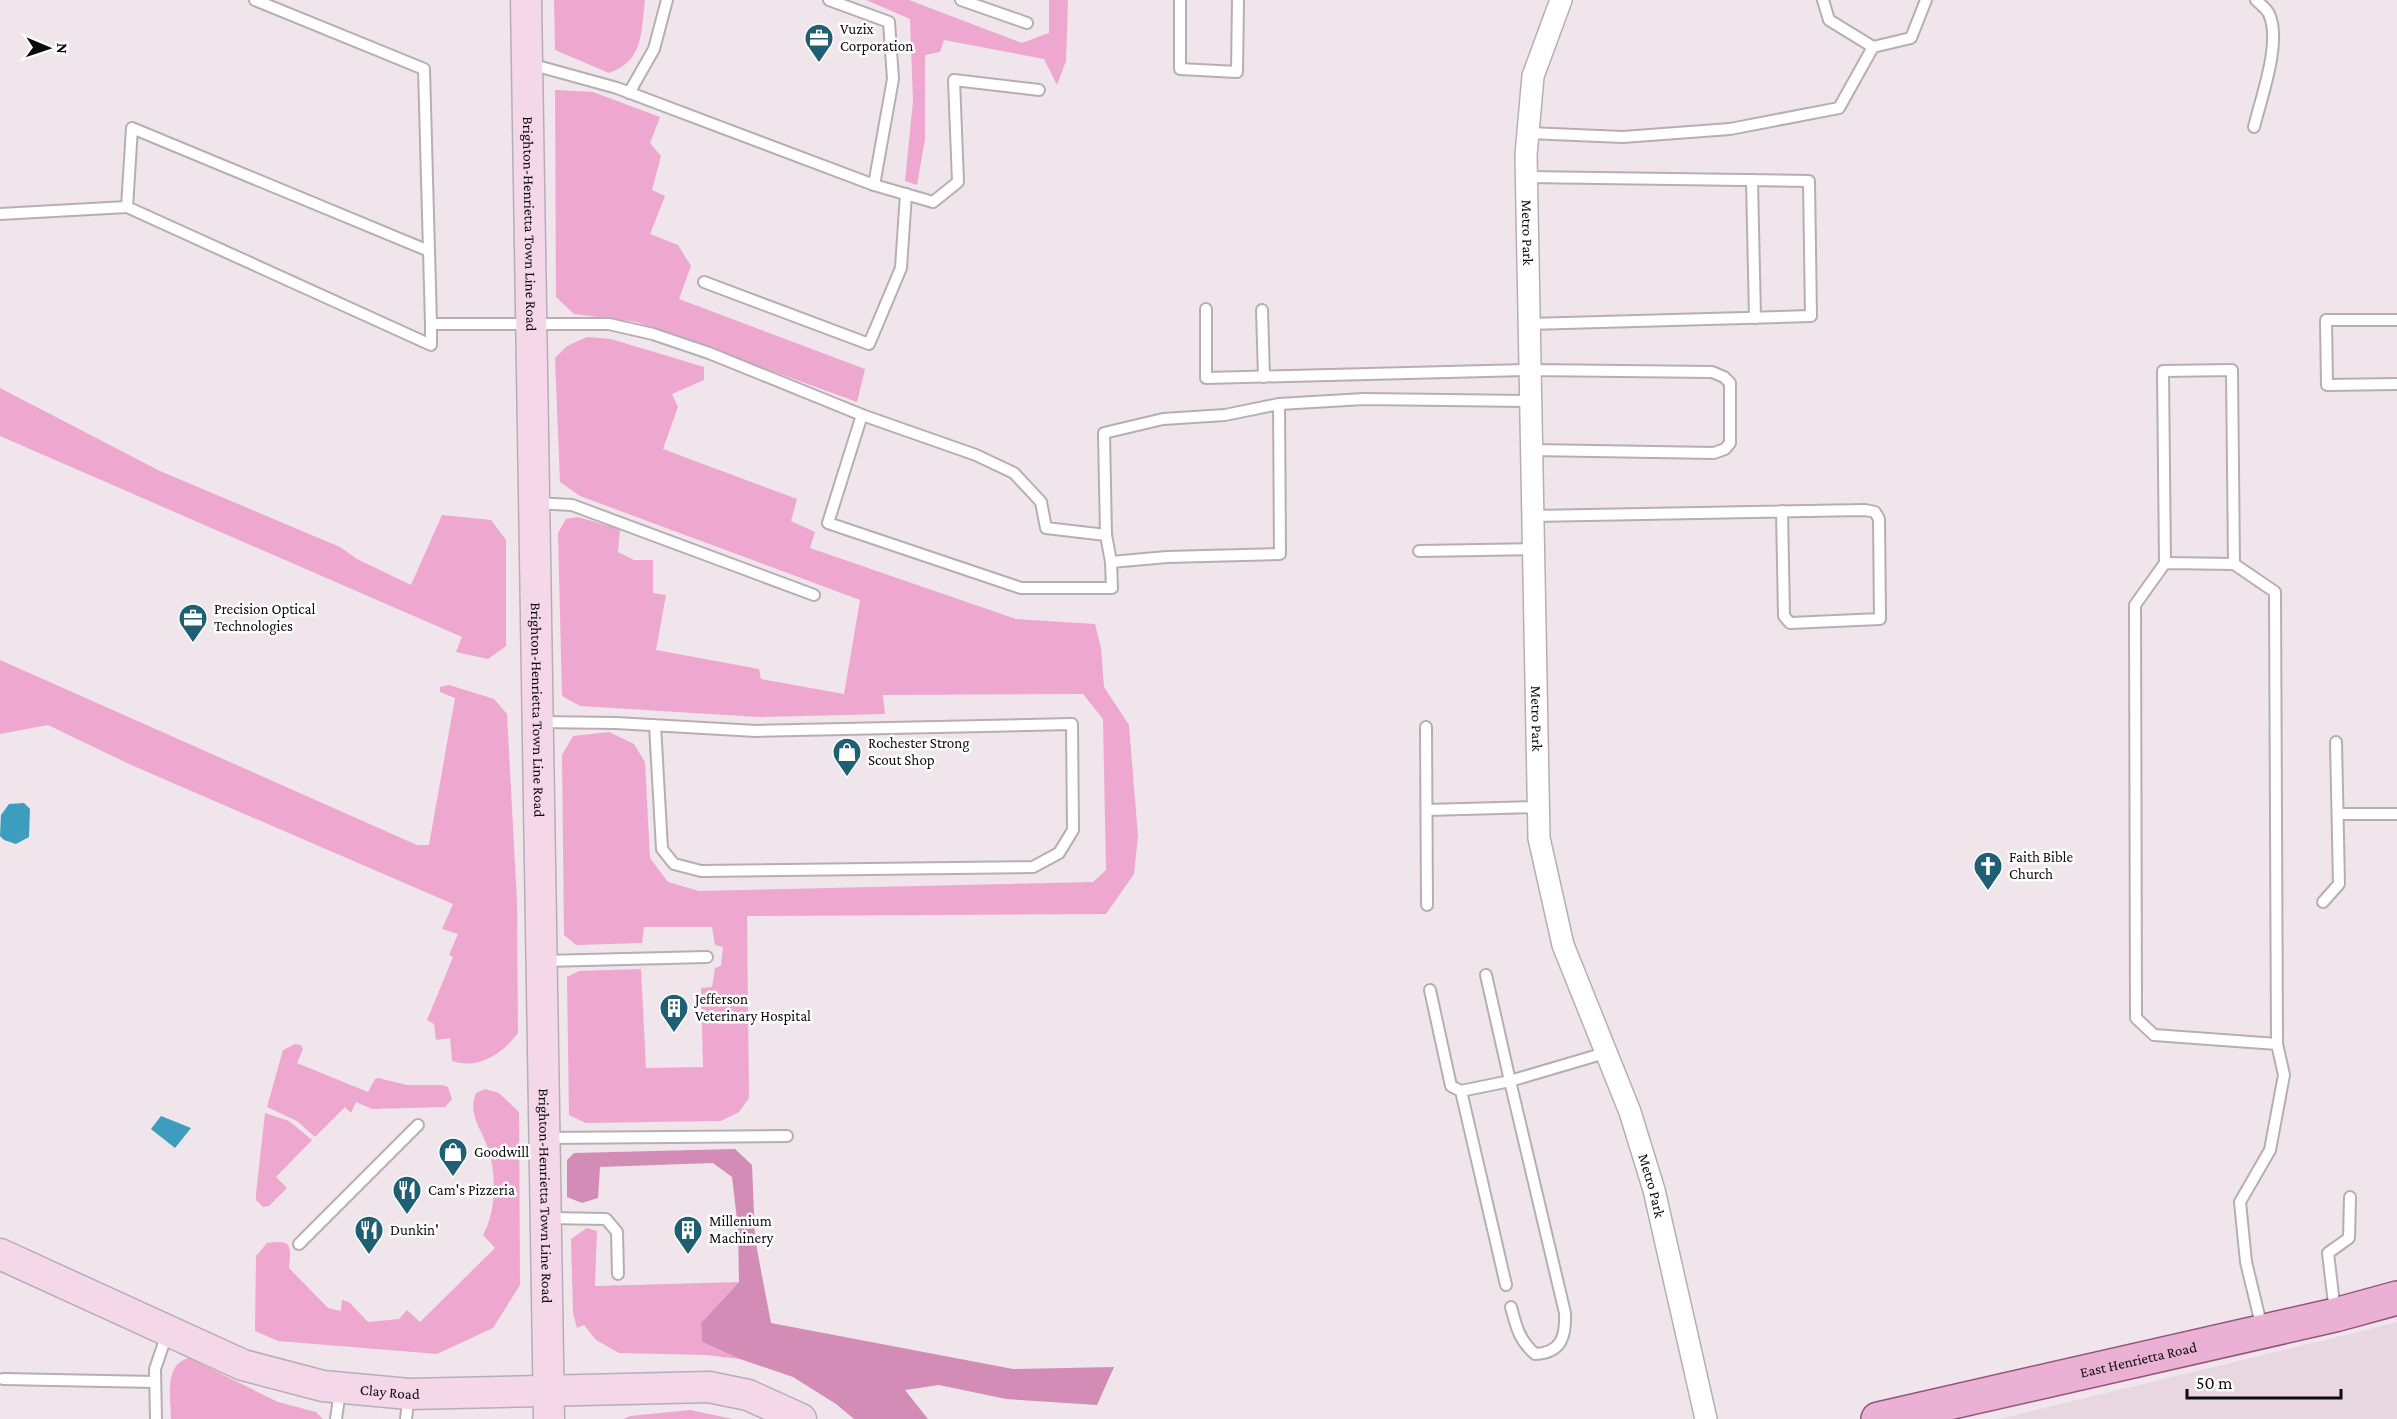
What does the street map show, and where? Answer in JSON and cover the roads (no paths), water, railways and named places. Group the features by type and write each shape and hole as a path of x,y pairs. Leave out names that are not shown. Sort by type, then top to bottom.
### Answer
{"main road":[{"name":"East Henrietta Road","path":"1878,1419 2335,1315 2397,1298"}],"street":[{"name":"Brighton-Henrietta Town Line Road","path":"526,0 548,1405"},
{"name":"Metro Park","path":"1561,0 1533,76 1526,177 1539,838 1563,945 1630,1112 1654,1190 1706,1419"},
{"name":"Clay Road","path":"0,1254 243,1365 323,1386 341,1388 407,1407 548,1405 709,1387 748,1395 801,1419"}],"lane":[{"path":"0,214 127,207 431,345 424,69 255,0"},
{"path":"629,93 654,50 667,0"},
{"path":"829,0 889,22 893,80 874,185"},
{"path":"961,0 1027,23"},
{"path":"1180,0 1180,69 1237,72 1238,0"},
{"path":"1823,0 1829,20 1873,47 1911,38 1926,0"},
{"path":"2254,127 2268,72 2273,32 2269,13 2256,0"},
{"path":"1528,133 1623,137 1730,129 1839,108 1873,47"},
{"path":"527,63 629,93 874,185 933,202 958,182 954,80 1039,90"},
{"path":"127,207 132,128 429,251"},
{"path":"1526,177 1809,181 1811,316 1529,324"},
{"path":"1752,180 1755,318"},
{"path":"704,282 868,344 902,268 906,194"},
{"path":"1206,309 1206,378 1530,370 1712,372 1724,376 1730,384 1730,443 1725,449 1714,453 1532,450"},
{"path":"1262,310 1264,377"},
{"path":"2397,320 2326,320 2327,385 2397,384"},
{"path":"431,324 609,324 653,334 709,353 862,415 976,455 1014,473 1041,502 1046,528 1106,534"},
{"path":"2234,564 2232,370 2163,371 2165,563 2135,606 2136,1018 2154,1035 2277,1044"},
{"path":"862,415 828,523 1021,588 1112,588 1111,562 1106,534 1104,433 1163,419 1225,415 1279,404 1364,399 1531,401"},
{"path":"1111,562 1167,556 1280,554 1279,404"},
{"path":"535,503 572,505 814,595"},
{"path":"1533,516 1782,511 1865,510 1875,512 1879,519 1880,619 1790,623 1784,616 1782,511"},
{"path":"1419,551 1534,549"},
{"path":"2165,563 2234,564 2275,592 2277,1044 2284,1075 2270,1150 2240,1202 2246,1262 2263,1331"},
{"path":"538,722 655,725 756,731 1071,723 1073,830 1059,853 1033,867 701,871 674,864 662,849 655,725"},
{"path":"1426,727 1427,905"},
{"path":"2323,902 2339,884 2336,742"},
{"path":"1427,810 1539,807"},
{"path":"2338,814 2397,814"},
{"path":"541,961 707,957"},
{"path":"1486,975 1565,1313 1566,1331 1560,1346 1548,1354 1534,1354 1517,1332 1511,1307"},
{"path":"1430,990 1451,1086 1461,1091 1510,1081 1605,1053"},
{"path":"1461,1091 1506,1285"},
{"path":"299,1244 418,1125"},
{"path":"544,1138 787,1136"},
{"path":"2335,1315 2328,1253 2349,1238 2350,1197"},
{"path":"546,1218 606,1219 617,1232 618,1274"},
{"path":"156,1419 154,1369 169,1331"},
{"path":"3,1379 155,1382"},
{"path":"336,1419 341,1388"}],"water":[{"path":"24,803 30,809 29,837 16,844 4,840 0,836 1,815 9,804"},
{"path":"161,1116 191,1128 175,1148 151,1129"}],"place":[{"name":"Vuzix Corporation","path":"819,64"},
{"name":"Precision Optical Technologies","path":"193,644"},
{"name":"Rochester Strong Scout Shop","path":"847,778"},
{"name":"Faith Bible Church","path":"1988,892"},
{"name":"Jefferson Veterinary Hospital","path":"674,1034"},
{"name":"Goodwill","path":"453,1178"},
{"name":"Cam's Pizzeria","path":"407,1216"},
{"name":"Dunkin'","path":"369,1256"},
{"name":"Millenium Machinery","path":"688,1256"}]}
